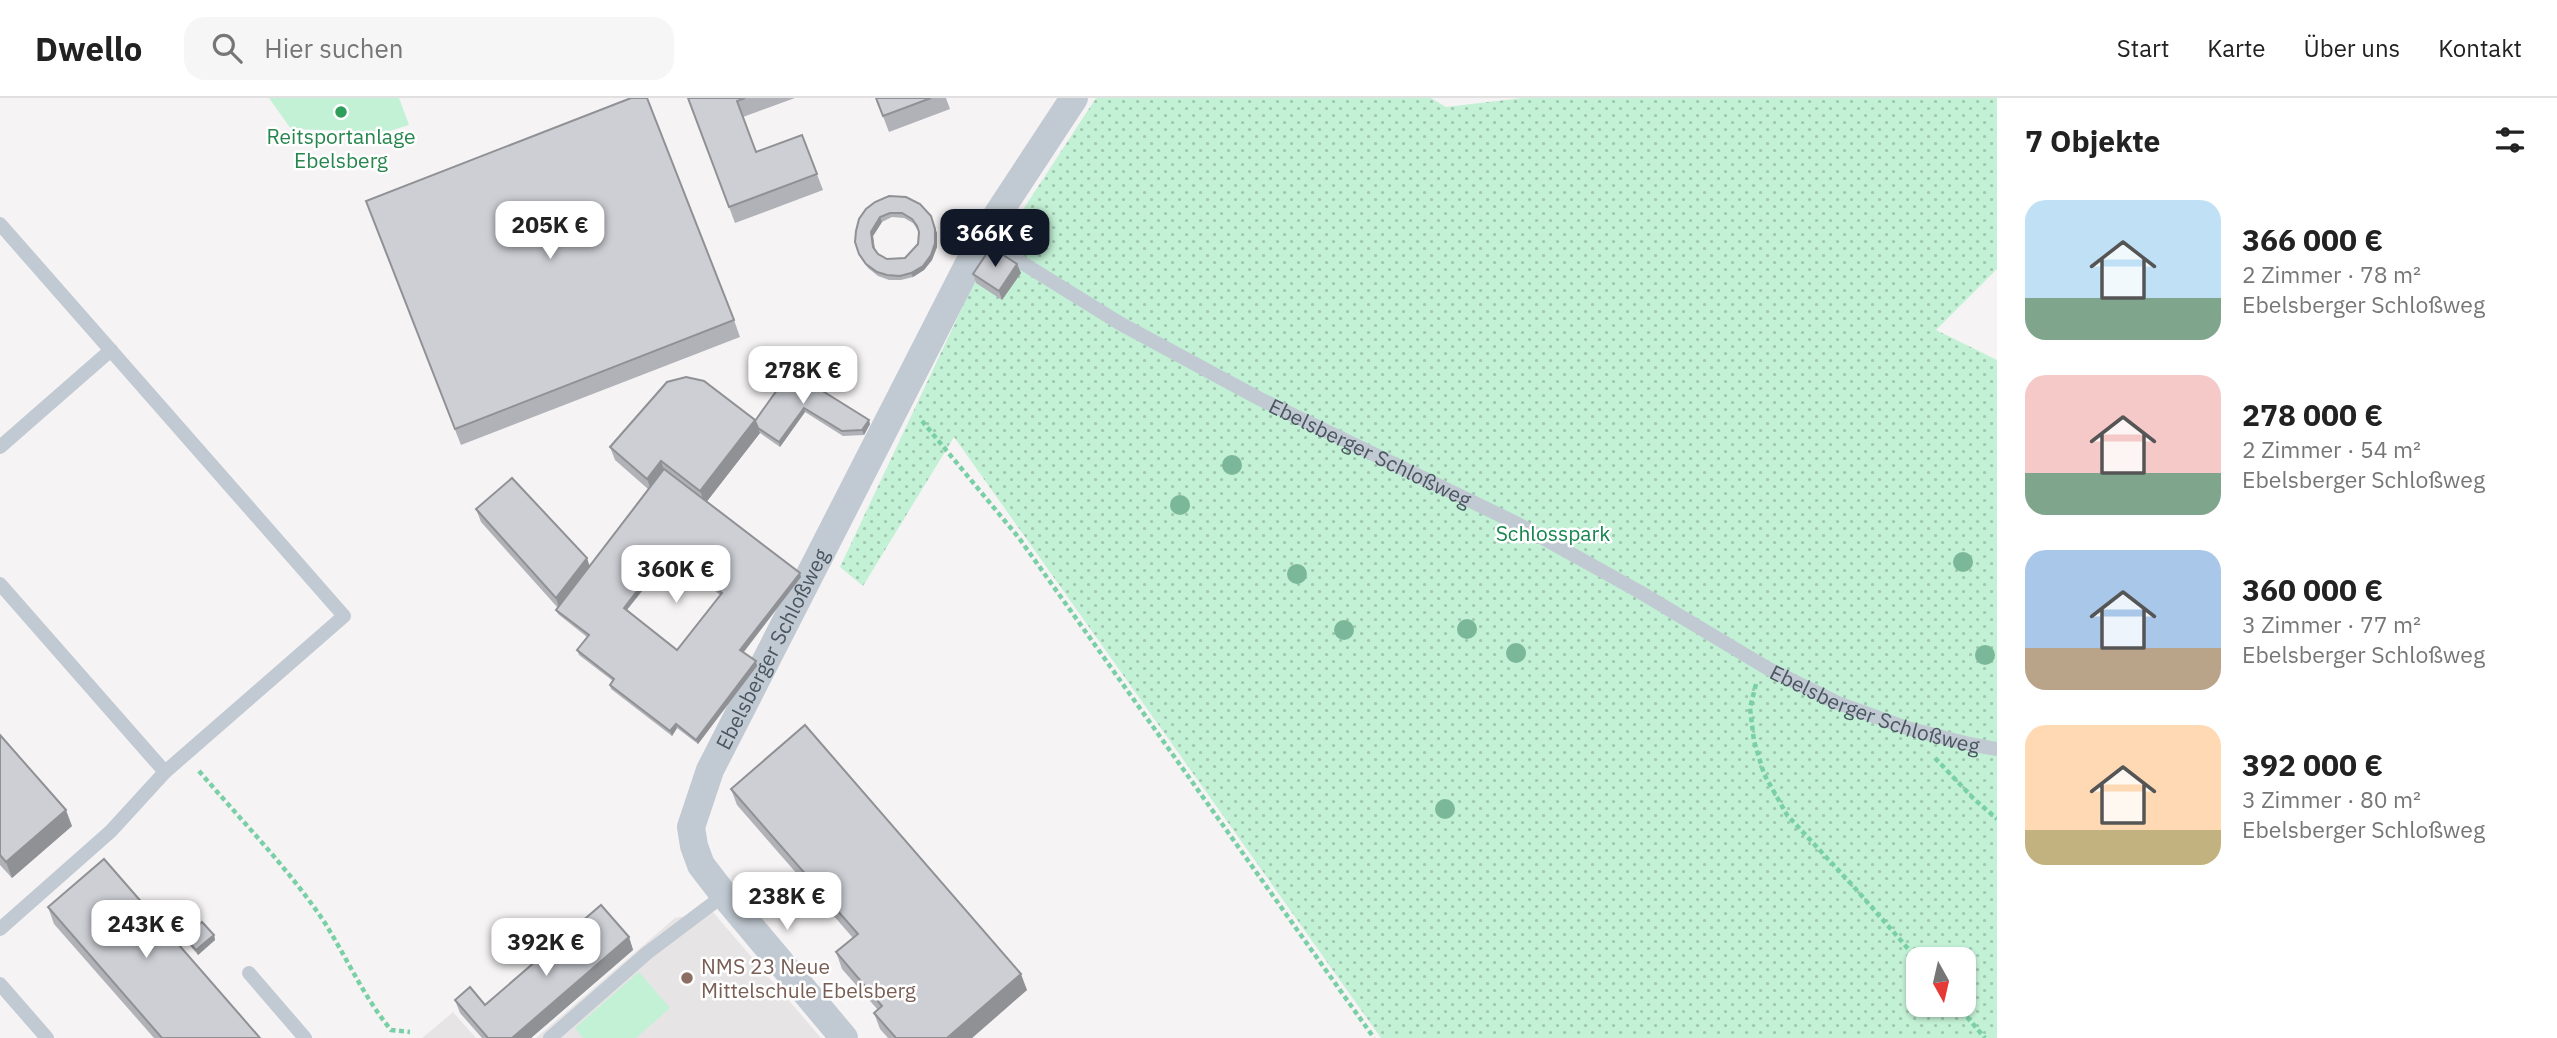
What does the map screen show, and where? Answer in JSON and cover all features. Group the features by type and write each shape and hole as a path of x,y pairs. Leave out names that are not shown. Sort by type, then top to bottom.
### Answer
{"street":[{"name":"Ebelsberger Schloßweg","path":"844,1038 701,864 691,827 710,770 982,238 1074,98"}],"lane":[{"path":"0,224 344,616 165,772 111,831 0,929"},
{"name":"Ebelsberger Schloßweg","path":"982,238 1121,324 1260,399 1516,523 1640,592 1767,668 1838,703 1907,728 1997,749"},
{"path":"0,447 111,350"},
{"path":"0,584 165,772"},
{"path":"550,1038 647,953 724,895"},
{"path":"249,973 305,1038"},
{"path":"0,984 47,1038"}],"path":[{"path":"918,417 1019,538 1374,1038"},
{"path":"1767,668 1756,684 1750,708 1754,741 1764,774 1787,815 1906,947"},
{"path":"1907,728 1974,799 1997,819"},
{"path":"185,754 279,864 322,920 377,1014 391,1030 410,1032"},
{"path":"1967,1017 1985,1038"}],"shaded area":[{"name":"NMS 23 Neue Mittelschule Ebelsberg","path":"712,911 821,1038 536,1038 675,918"},
{"path":"453,1012 476,1038 422,1038 433,1029"}],"green space":[{"name":"Reitsportanlage Ebelsberg","path":"269,98 399,98 409,125 386,132 291,129"},
{"name":"Schlosspark","path":"1096,98 1431,98 1446,107 1522,98 1997,98 1997,269 1936,330 1997,360 1997,1038 1381,1038 954,437 863,586 840,567 971,289"},
{"path":"639,972 670,1008 636,1038 583,1038 575,1028"}],"building":[{"path":"631,98 647,98 734,320 455,429 366,201"},
{"path":"688,98 745,98 737,101 756,152 802,135 817,174 729,207"},
{"path":"876,98 931,98 883,116"},
{"path":"889,196 906,197 920,204 931,216 935,243 923,266 900,276 877,272 866,264 855,242 856,231 859,219 875,202","holes":["890,213 902,213 917,226 918,244 905,258 887,259 873,247 871,232 880,217"]},
{"path":"991,247 1017,264 999,291 973,274"},
{"path":"773,360 869,420 862,430 842,431 804,408 779,442 758,428 755,421 777,390 773,387"},
{"path":"686,377 704,381 755,420 700,491 661,461 647,479 610,447 667,382"},
{"path":"664,469 800,573 740,650 756,661 696,740 676,724 670,731 610,685 614,679 577,650 589,635 556,610","holes":["668,551 722,593 677,650 624,608"]},
{"path":"512,478 587,558 556,598 476,509"},
{"path":"805,725 1021,974 947,1038 896,1038 874,1013 882,1006 836,952 858,934 731,789"},
{"path":"0,735 66,810 6,862 0,855"},
{"path":"104,859 260,1038 162,1038 48,907"},
{"path":"601,905 629,937 512,1038 488,1038 455,1000 470,987 485,1005"},
{"path":"202,922 214,935 196,950 185,938"}],"place":[{"name":"Reitsportanlage Ebelsberg","path":"341,112"},
{"name":"NMS 23 Neue Mittelschule Ebelsberg","path":"687,978"}]}
